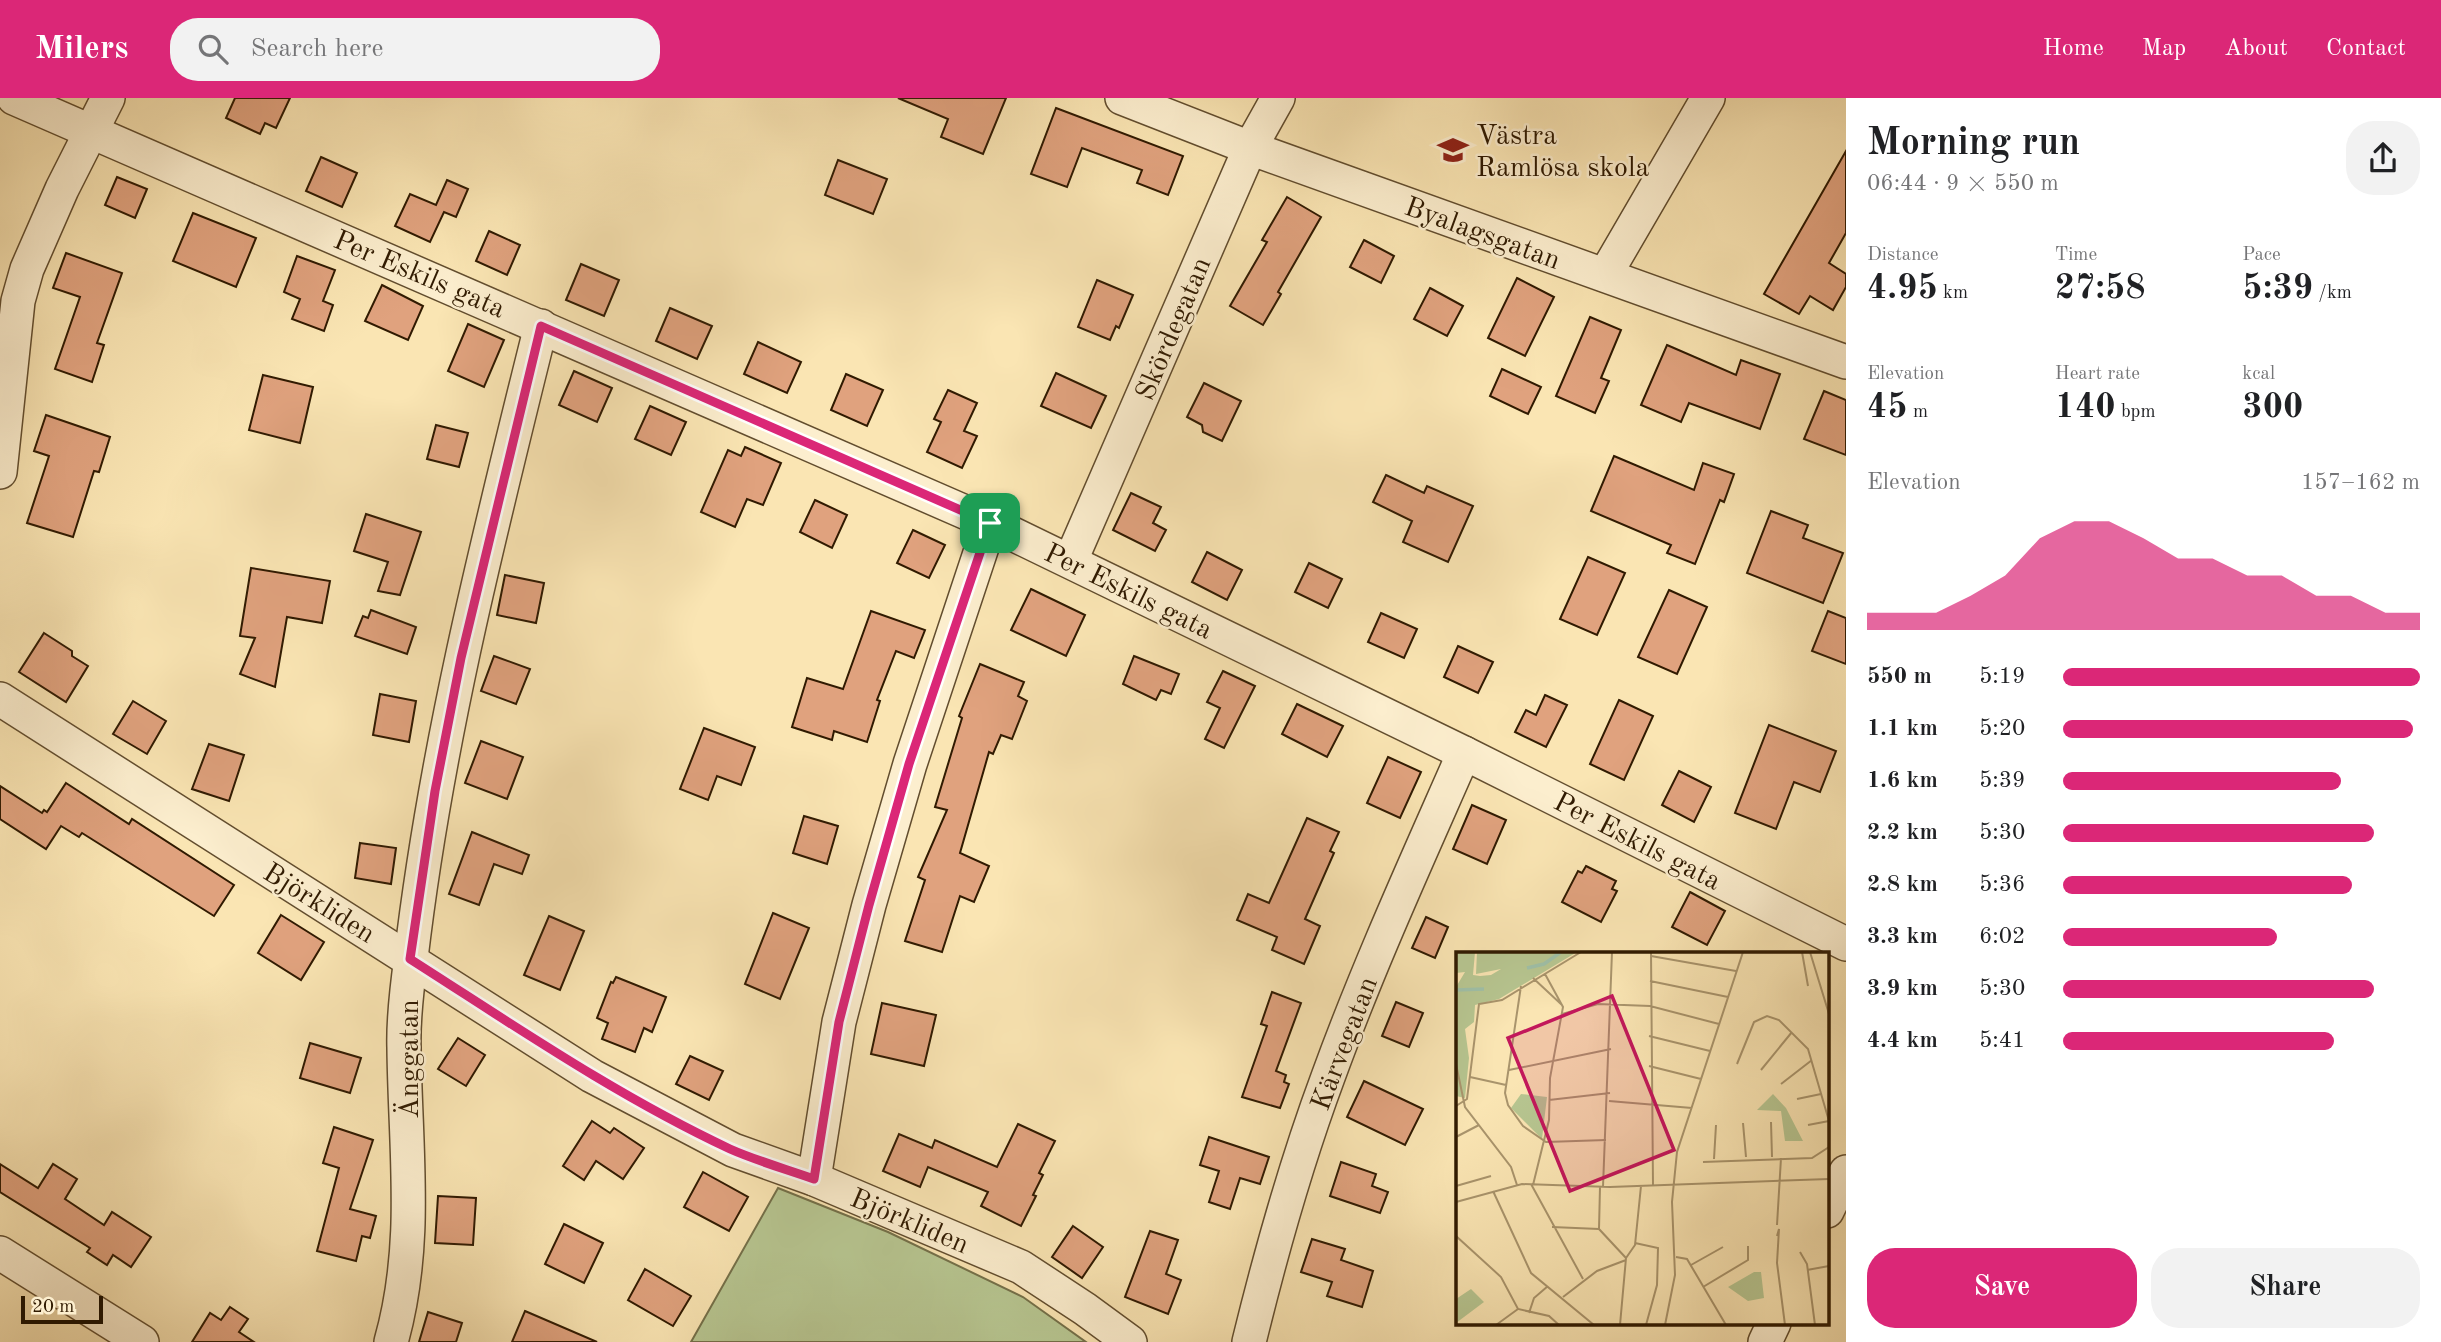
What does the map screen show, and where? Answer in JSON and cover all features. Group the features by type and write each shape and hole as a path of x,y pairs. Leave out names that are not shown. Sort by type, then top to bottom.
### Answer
{"street":[{"name":"Per Eskils gata","path":"14,98 990,523 1464,753 1846,944"},
{"path":"0,472 19,301 24,279 62,189 108,98"},
{"name":"Byalagsgatan","path":"1122,98 1250,148 1846,362"},
{"name":"Skördegatan","path":"1070,560 1250,148 1278,98"},
{"path":"1605,275 1708,98"},
{"name":"Änggatan","path":"391,1342 407,1268 410,1165 404,1045 410,959 435,791 461,658 541,326"},
{"path":"814,1179 839,1022 869,905 909,764 990,523"},
{"name":"Björkliden","path":"0,699 592,1076 733,1150 814,1179 1021,1267 1130,1342"},
{"name":"Kärvegatan","path":"1249,1342 1276,1233 1327,1078 1380,945 1464,753"},
{"path":"1828,1210 1846,1172"},
{"path":"0,1253 142,1342"},
{"path":"1765,1342 1774,1324"}],"green space":[{"path":"778,1188 888,1232 1023,1297 1086,1342 691,1342"}],"building":[{"path":"235,98 290,98 276,128 265,123 260,134 226,118"},
{"path":"898,98 1006,98 983,154 941,137 948,119"},
{"path":"1056,108 1183,156 1168,195 1137,183 1142,170 1082,148 1067,187 1031,174"},
{"path":"1846,151 1846,233 1829,263 1846,274 1846,287 1833,310 1810,296 1799,314 1764,294"},
{"path":"321,157 357,173 342,207 306,191"},
{"path":"838,160 887,179 873,214 825,195"},
{"path":"117,177 147,189 135,218 105,205"},
{"path":"447,180 468,189 456,217 444,212 430,242 395,226 410,194 436,205"},
{"path":"1287,197 1321,217 1278,292 1281,294 1263,325 1230,306 1267,242 1262,240"},
{"path":"193,213 256,238 236,287 173,261"},
{"path":"489,231 520,245 507,275 476,261"},
{"path":"1364,240 1394,256 1381,283 1350,267"},
{"path":"66,253 122,273 97,343 104,345 92,382 55,369 80,297 53,288"},
{"path":"297,256 335,270 323,301 333,305 324,331 292,319 300,299 284,292"},
{"path":"581,264 619,280 604,316 566,300"},
{"path":"1517,278 1554,297 1525,356 1488,338"},
{"path":"1097,280 1133,295 1119,328 1116,326 1110,340 1078,327"},
{"path":"382,285 423,306 408,340 365,321"},
{"path":"1430,288 1463,306 1447,336 1414,319"},
{"path":"670,308 712,326 697,359 656,341"},
{"path":"1590,317 1621,330 1601,378 1609,381 1595,413 1556,396"},
{"path":"468,324 504,340 484,387 448,371"},
{"path":"758,342 801,362 787,393 744,374"},
{"path":"1667,345 1736,375 1741,360 1780,374 1760,429 1689,403 1681,422 1641,405"},
{"path":"1502,369 1541,387 1528,414 1490,396"},
{"path":"574,371 612,388 597,422 559,405"},
{"path":"1056,373 1106,396 1091,428 1041,406"},
{"path":"846,374 883,390 867,426 831,410"},
{"path":"263,375 313,387 300,443 249,430"},
{"path":"1204,383 1241,401 1222,441 1203,432 1202,425 1187,417"},
{"path":"948,390 977,403 964,431 977,436 962,468 927,452 941,422 934,419"},
{"path":"1824,391 1846,400 1846,455 1804,439"},
{"path":"650,406 686,422 671,455 635,439"},
{"path":"46,415 110,437 99,472 94,471 73,537 27,523 49,456 34,451"},
{"path":"436,425 468,433 459,467 427,459"},
{"path":"745,447 781,463 763,505 747,499 735,527 701,512 728,450 741,456"},
{"path":"1614,456 1694,490 1703,463 1734,474 1724,502 1720,500 1695,564 1667,553 1671,545 1591,511"},
{"path":"1386,475 1424,493 1427,486 1473,506 1448,562 1403,542 1412,521 1373,502"},
{"path":"1131,493 1161,507 1153,523 1166,530 1155,551 1113,530"},
{"path":"815,500 847,515 832,548 800,532"},
{"path":"1771,511 1808,525 1803,538 1843,553 1823,603 1747,573"},
{"path":"366,514 421,532 400,595 378,591 388,562 354,551"},
{"path":"913,530 945,545 929,578 897,563"},
{"path":"1207,552 1242,570 1227,600 1192,582"},
{"path":"1588,557 1625,573 1597,635 1560,619"},
{"path":"1309,563 1342,579 1328,608 1295,592"},
{"path":"251,568 330,581 322,623 287,617 275,687 240,674 255,638 240,636"},
{"path":"505,575 544,583 536,623 497,615"},
{"path":"1031,589 1085,615 1066,656 1011,630"},
{"path":"1669,590 1707,607 1677,674 1638,657"},
{"path":"371,610 416,627 407,654 355,636 363,616 368,618"},
{"path":"871,611 925,630 914,658 896,651 877,700 880,701 867,742 834,731 832,740 792,727 807,678 843,689"},
{"path":"1828,611 1846,618 1846,664 1812,651"},
{"path":"1381,613 1417,629 1404,658 1368,642"},
{"path":"44,633 72,651 72,656 88,666 66,702 19,672"},
{"path":"1458,646 1493,662 1478,693 1444,677"},
{"path":"494,656 530,669 516,704 481,691"},
{"path":"1134,656 1179,674 1171,694 1161,690 1156,700 1123,684"},
{"path":"980,664 1024,682 1018,696 1027,701 1012,739 1001,735 993,754 989,752 960,853 989,866 974,902 960,896 942,952 905,941 925,880 918,877 947,810 935,807 962,718 959,716"},
{"path":"1223,671 1255,686 1224,748 1205,739 1220,708 1207,702"},
{"path":"380,694 416,701 409,742 373,735"},
{"path":"1545,695 1567,705 1546,747 1515,732 1526,710 1536,715"},
{"path":"1619,700 1653,716 1624,780 1590,764"},
{"path":"133,701 166,721 147,754 113,734"},
{"path":"1297,704 1343,726 1327,757 1282,734"},
{"path":"1769,725 1836,751 1820,792 1794,782 1776,829 1735,813"},
{"path":"704,728 755,747 741,785 717,776 708,800 680,789"},
{"path":"481,741 523,757 507,799 465,783"},
{"path":"209,744 244,755 229,801 192,789"},
{"path":"1388,757 1421,772 1400,818 1367,803"},
{"path":"1679,771 1711,787 1694,822 1662,805"},
{"path":"66,783 129,824 132,819 234,885 214,916 82,833 79,837 61,826 46,849 0,819 0,786 42,813 44,810 47,812"},
{"path":"1472,805 1506,820 1487,864 1453,849"},
{"path":"804,816 838,826 827,864 793,853"},
{"path":"1307,818 1339,832 1330,851 1334,853 1305,919 1320,926 1304,964 1272,950 1277,937 1237,920 1248,894 1269,903"},
{"path":"472,832 529,855 522,874 494,864 479,905 449,894"},
{"path":"360,843 396,848 391,884 355,878"},
{"path":"1586,866 1616,881 1612,889 1617,891 1601,922 1562,902 1578,871 1582,873"},
{"path":"1690,892 1725,911 1707,945 1672,927"},
{"path":"773,913 809,928 780,999 745,984"},
{"path":"281,915 324,942 301,980 258,953"},
{"path":"549,916 584,931 560,990 524,975"},
{"path":"1426,917 1448,927 1435,958 1412,948"},
{"path":"616,977 666,997 652,1032 644,1028 635,1052 602,1039 608,1023 597,1018 611,982 613,983"},
{"path":"1272,992 1301,1003 1276,1071 1286,1075 1284,1082 1289,1084 1280,1108 1242,1097 1267,1026 1261,1024"},
{"path":"1396,1002 1423,1013 1409,1047 1382,1036"},
{"path":"882,1003 936,1015 924,1066 871,1054"},
{"path":"458,1038 485,1055 466,1086 438,1069"},
{"path":"310,1043 361,1058 350,1093 300,1078"},
{"path":"690,1056 723,1071 709,1100 676,1084"},
{"path":"1364,1081 1423,1109 1405,1145 1347,1117"},
{"path":"592,1121 610,1133 614,1128 644,1148 623,1179 596,1161 584,1180 563,1166"},
{"path":"1018,1124 1055,1141 1039,1173 1043,1175 1033,1195 1036,1196 1021,1226 981,1206 988,1192 928,1167 920,1187 883,1171 899,1134 932,1148 935,1140 997,1167"},
{"path":"334,1127 373,1140 350,1209 376,1216 370,1238 362,1236 356,1261 317,1251 339,1168 323,1163"},
{"path":"1209,1137 1269,1157 1260,1184 1240,1178 1230,1209 1209,1202 1219,1171 1200,1165"},
{"path":"1341,1162 1376,1174 1372,1186 1388,1192 1380,1213 1330,1196"},
{"path":"0,1164 38,1188 53,1164 77,1179 65,1199 104,1225 112,1212 151,1237 131,1267 113,1255 107,1265 87,1252 90,1248 0,1192"},
{"path":"703,1172 748,1197 729,1231 684,1207"},
{"path":"438,1196 476,1198 473,1245 435,1243"},
{"path":"564,1224 603,1243 584,1283 545,1264"},
{"path":"1073,1226 1103,1247 1082,1278 1052,1257"},
{"path":"1150,1231 1178,1240 1166,1274 1181,1280 1168,1314 1125,1297"},
{"path":"1312,1239 1345,1249 1341,1260 1373,1271 1362,1307 1327,1296 1332,1282 1301,1272"},
{"path":"645,1269 691,1296 673,1326 628,1300"},
{"path":"230,1307 248,1319 239,1332 254,1342 192,1342 210,1313 221,1320"},
{"path":"525,1311 597,1342 512,1342"},
{"path":"428,1312 462,1323 456,1342 419,1342"}],"place":[{"name":"Västra Ramlösa skola","path":"1453,150"}],"route":[{"path":"541,326 990,523 909,764 869,905 839,1022 814,1179 733,1150 592,1076 410,959 435,791 461,658 541,326"}]}
